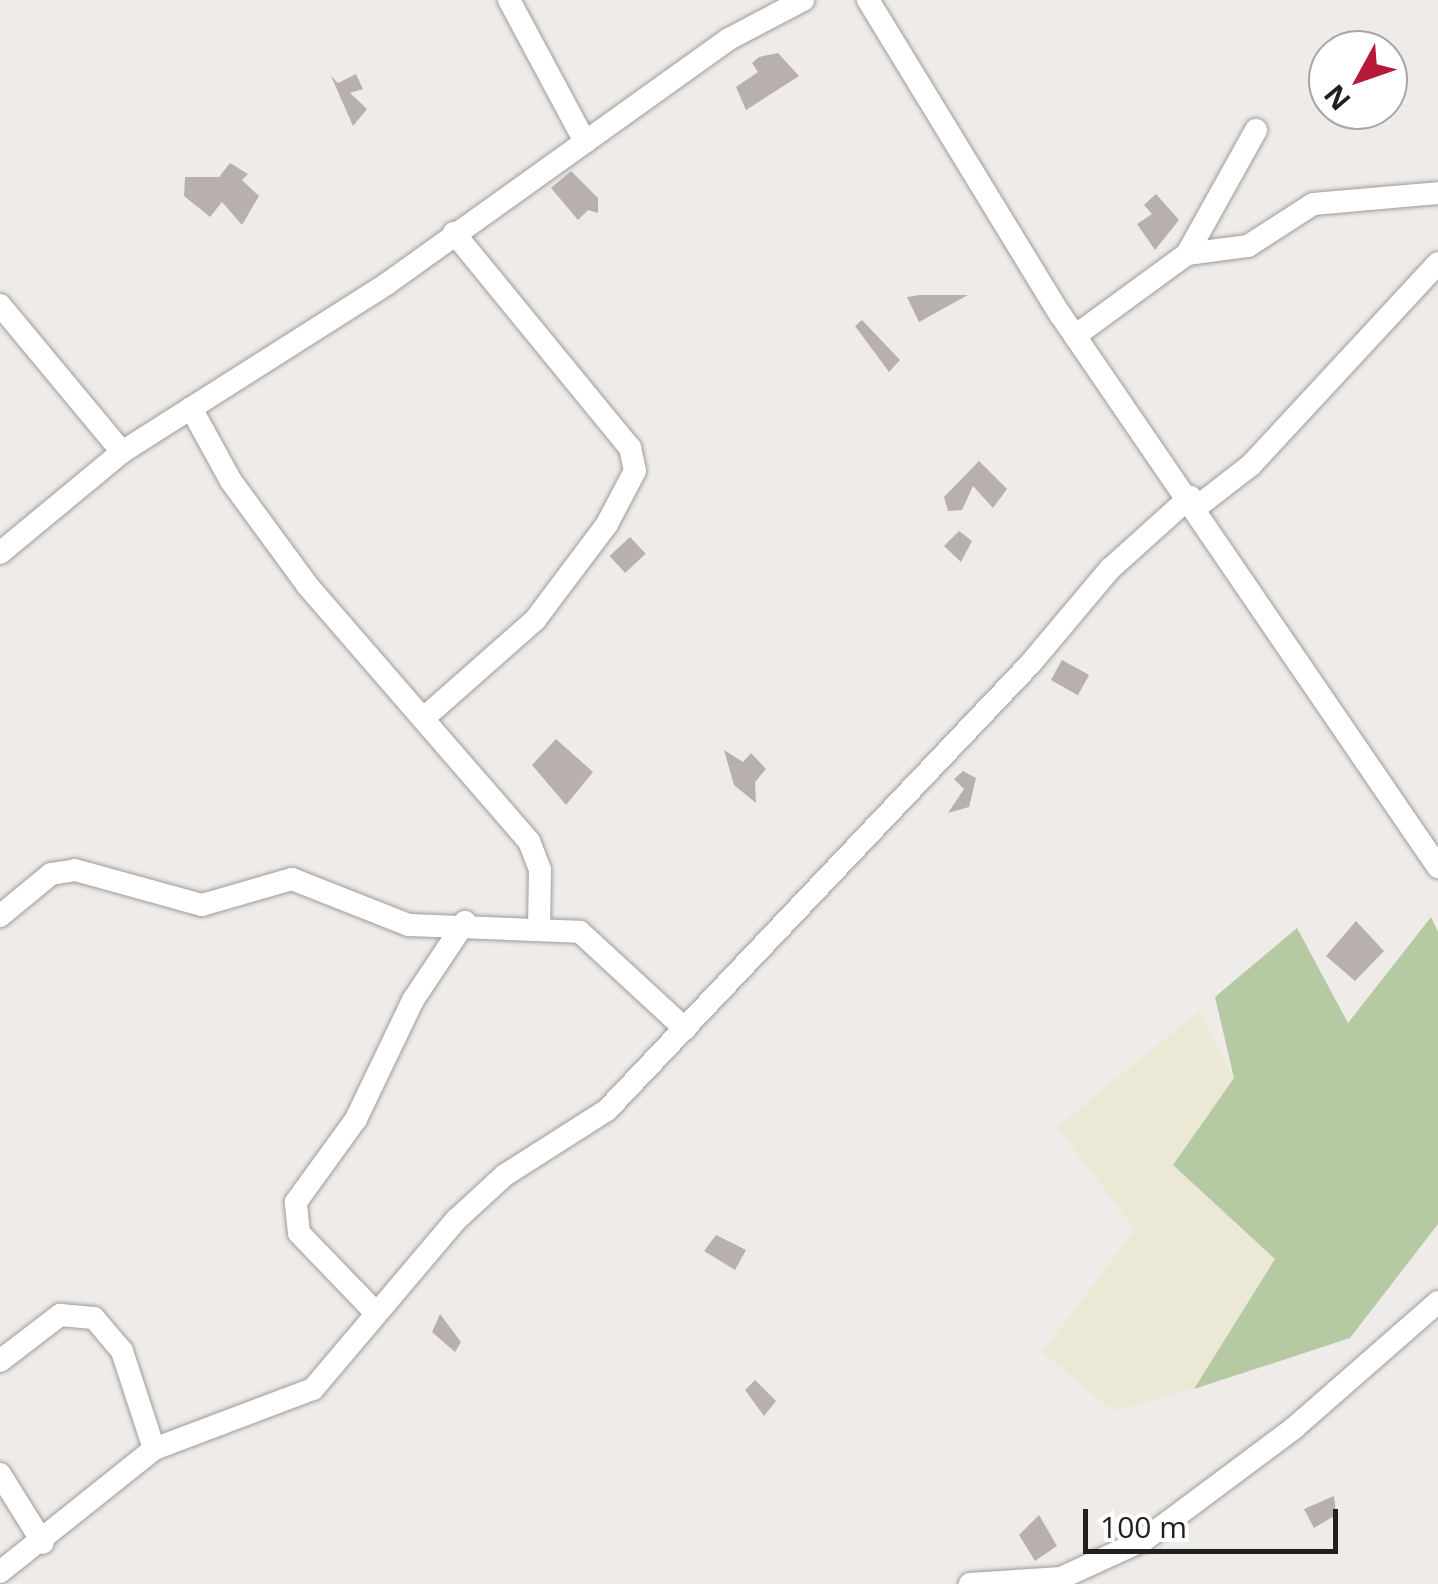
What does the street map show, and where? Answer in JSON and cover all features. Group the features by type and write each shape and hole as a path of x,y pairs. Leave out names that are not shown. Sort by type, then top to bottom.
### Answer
{"street":[{"path":"509,0 585,142"},
{"path":"0,552 122,452 454,233 729,39 803,0"},
{"path":"868,0 1075,336 1194,502 1438,867"},
{"path":"1075,336 1187,254 1256,130"},
{"path":"1187,254 1248,246 1313,204 1438,193"},
{"path":"425,717 534,620 607,524 635,471 630,448 454,233"},
{"path":"0,1572 43,1543 84,1500 154,1448 219,1418 298,1398 481,1197 526,1160 581,1132 685,1028 1110,569 1194,502 1251,465 1438,263"},
{"path":"0,305 122,452"},
{"path":"191,408 260,526 529,841 540,870 539,928"},
{"path":"0,916 51,874 75,870 202,905 292,878 395,922 465,922 580,932 600,945 685,1028"},
{"path":"376,1313 299,1233 296,1202 356,1119 412,1000 465,922"},
{"path":"970,1584 1061,1578 1144,1540 1310,1415 1438,1302"},
{"path":"0,1361 60,1315 94,1318 122,1351 154,1448"},
{"path":"0,1474 43,1543"}],"shaded area":[{"path":"1200,1010 1234,1078 1173,1165 1275,1259 1194,1389 1113,1411 1042,1352 1135,1230 1057,1127"}],"green space":[{"path":"1431,917 1438,932 1438,1224 1350,1338 1194,1389 1275,1259 1173,1165 1234,1078 1215,997 1297,928 1348,1023"}],"building":[{"path":"778,53 799,76 746,110 736,87 758,72 752,63 759,57"},
{"path":"356,74 363,89 350,93 367,109 353,126 331,76 338,83"},
{"path":"230,163 248,174 242,180 259,196 242,225 222,202 210,217 184,196 185,177 219,177"},
{"path":"571,171 598,198 598,213 588,210 578,220 551,188"},
{"path":"1156,194 1179,220 1155,250 1137,224 1152,214 1144,205"},
{"path":"968,295 919,322 907,297"},
{"path":"862,320 900,360 889,372 855,326"},
{"path":"979,461 1007,489 993,508 973,486 962,510 948,511 944,497"},
{"path":"959,531 972,541 961,562 944,546"},
{"path":"630,537 646,554 625,573 610,556"},
{"path":"1062,660 1089,675 1078,695 1051,680"},
{"path":"556,739 593,772 566,805 532,765"},
{"path":"724,750 743,762 751,753 766,769 755,782 756,803 734,785"},
{"path":"963,771 976,778 969,807 948,813 964,789 954,779"},
{"path":"1356,921 1384,951 1355,981 1326,956"},
{"path":"716,1235 746,1250 735,1270 704,1251"},
{"path":"440,1314 461,1342 455,1352 432,1332"},
{"path":"755,1380 776,1401 764,1416 745,1390"},
{"path":"1334,1496 1336,1515 1314,1528 1304,1509"},
{"path":"1039,1515 1057,1546 1035,1561 1019,1535"}]}
